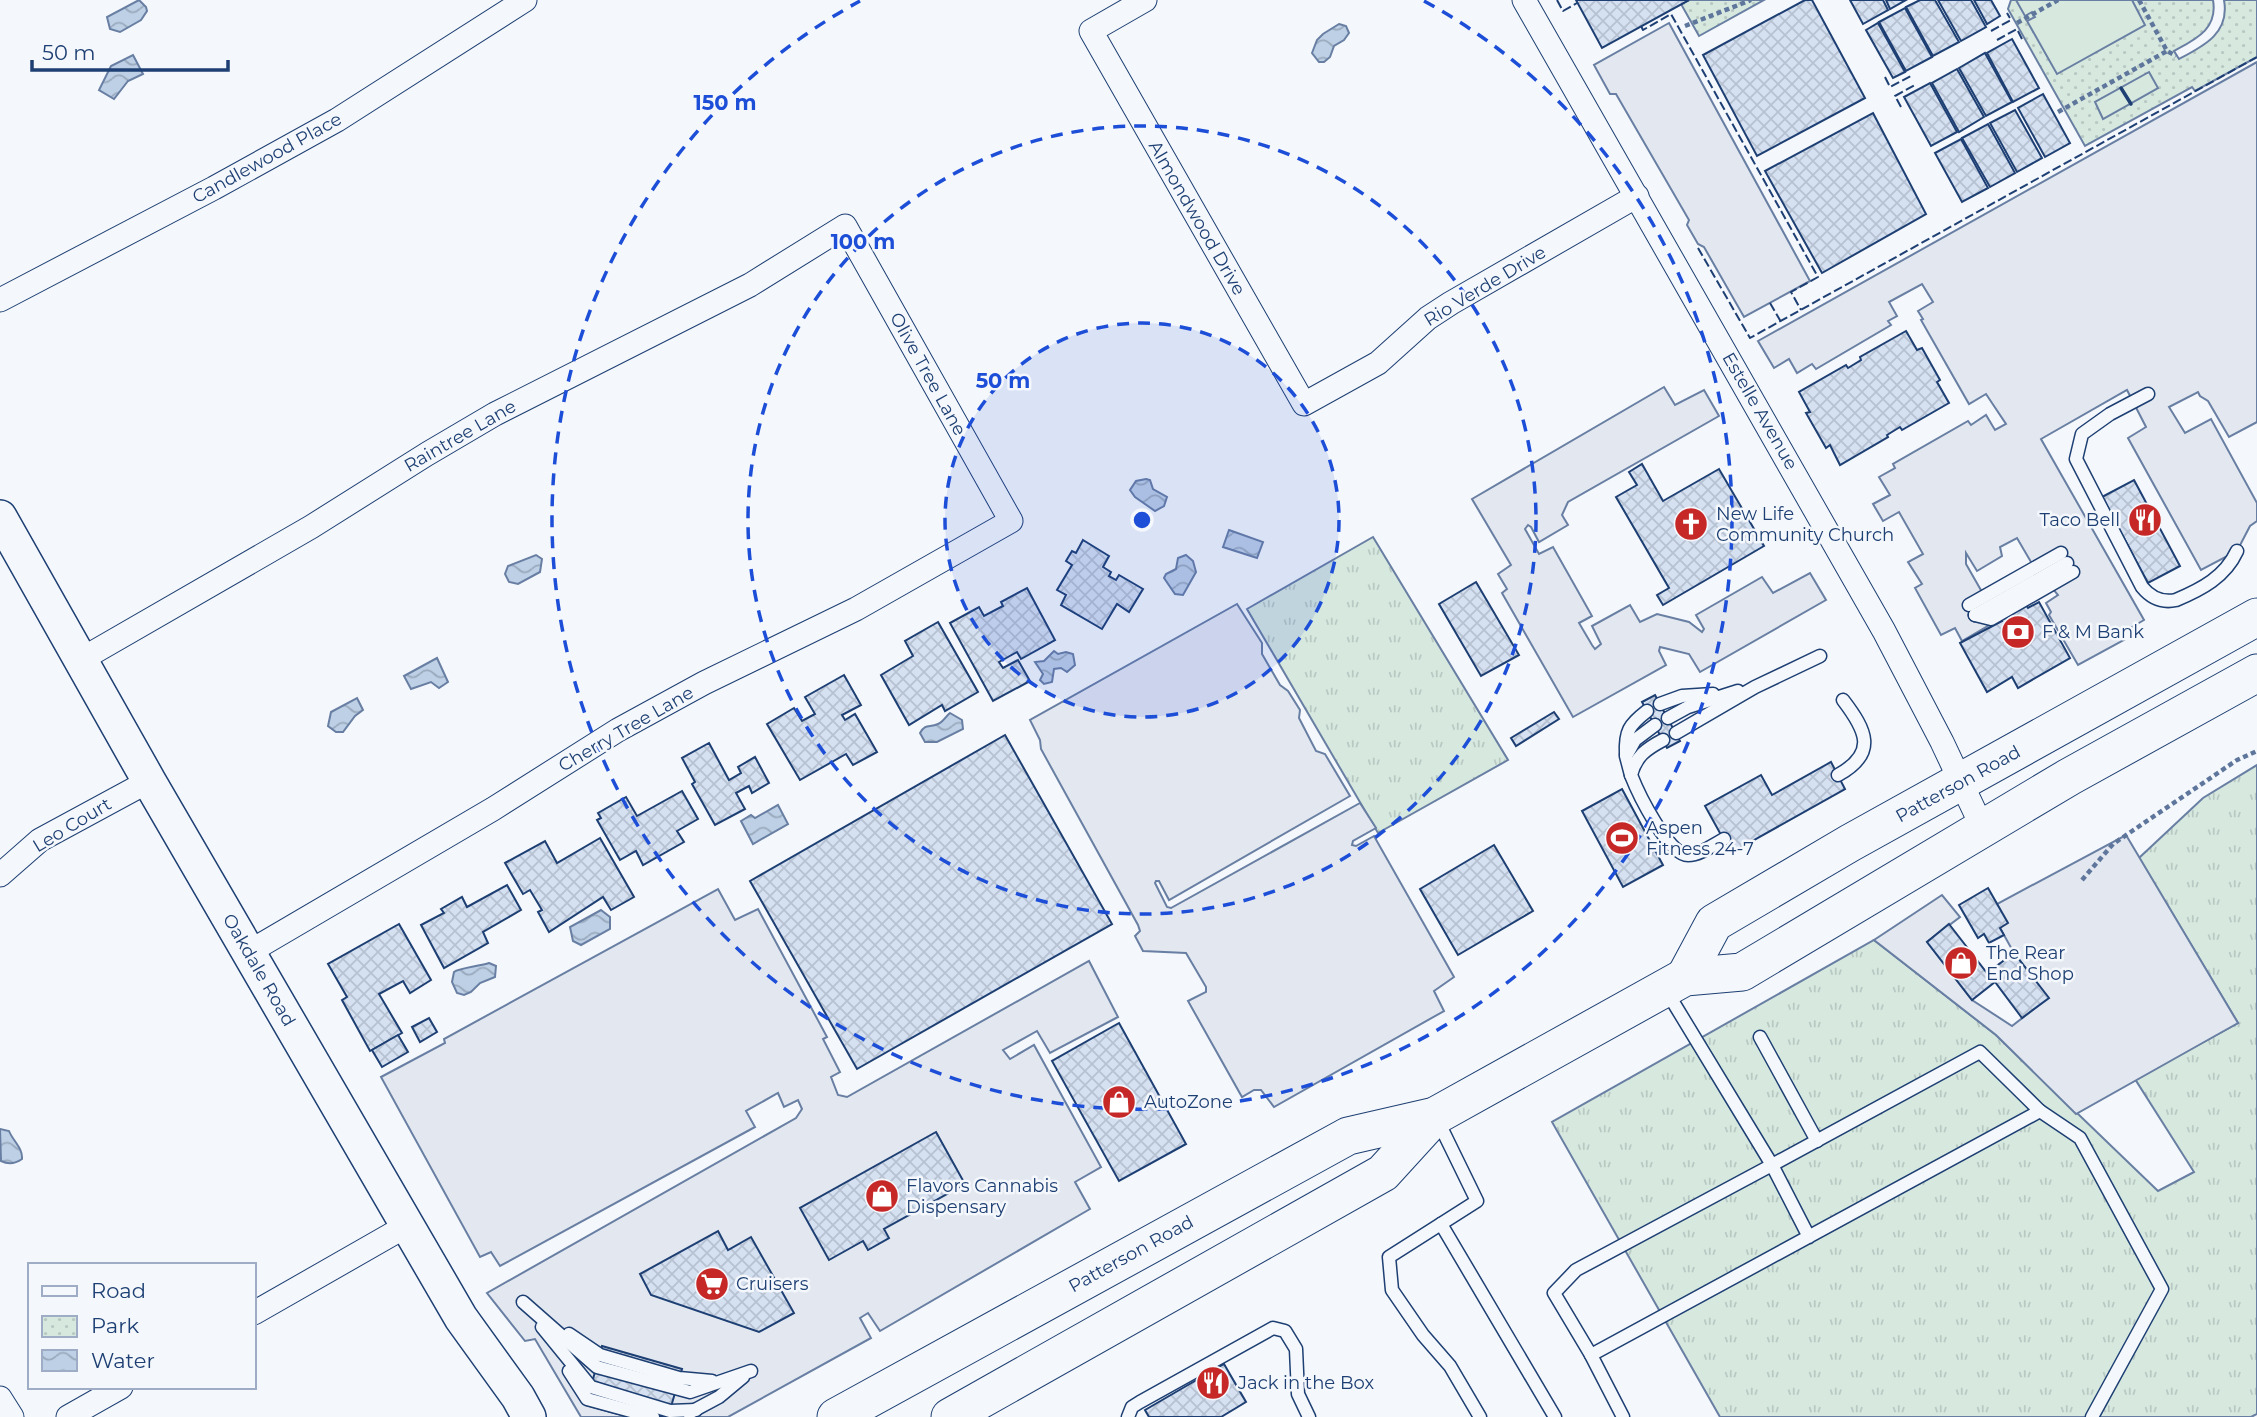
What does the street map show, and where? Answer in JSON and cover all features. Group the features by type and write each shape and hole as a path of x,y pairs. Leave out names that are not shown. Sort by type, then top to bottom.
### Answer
{"main road":[{"name":"Patterson Road","path":"1675,983 1714,923 2257,617"},
{"name":"Patterson Road","path":"836,1417 1348,1136 1435,1116 1675,983 1742,972 2069,777 2257,673"},
{"name":"Patterson Road","path":"950,1417 1383,1173 1435,1116"}],"street":[{"name":"Candlewood Place","path":"0,300 215,188 337,120 525,0"},
{"name":"Almondwood Drive","path":"1145,0 1091,31 1304,404"},
{"name":"Estelle Avenue","path":"1524,0 1849,568 1962,783 1983,829"},
{"name":"Rio Verde Drive","path":"1304,404 1378,363 1428,318 1451,303 1636,196"},
{"name":"Olive Tree Lane","path":"845,226 1012,521"},
{"name":"Raintree Lane","path":"82,659 311,527 495,414 738,291 845,226"},
{"name":"Oakdale Road","path":"0,517 149,781 461,1318 511,1387 529,1417"},
{"name":"Cherry Tree Lane","path":"249,952 493,808 618,730 704,683 856,609 1012,521"},
{"name":"Leo Court","path":"0,875 40,840 149,781"},
{"path":"256,1312 408,1225"},
{"path":"68,1417 117,1389"},
{"path":"0,1398 12,1417"}],"lane":[{"path":"2148,394 2110,414 2082,434 2076,459 2143,587 2156,599 2176,600 2220,577 2230,566 2237,551"},
{"path":"1972,610 2067,563"},
{"path":"1676,733 1755,687 1820,656"},
{"path":"1668,718 1688,707 1755,687"},
{"path":"1660,704 1682,696 1731,693"},
{"path":"1838,775 1859,760 1865,735 1860,722 1843,700"},
{"path":"1647,711 1630,726 1625,737 1626,756 1631,775 1667,840 1679,853 1697,853 1724,839"},
{"path":"1626,756 1635,740 1655,725"},
{"path":"1631,775 1634,762 1641,754 1663,740"},
{"path":"1675,983 1809,1237"},
{"path":"1760,1037 1817,1141"},
{"path":"1623,1417 1591,1355 1554,1293 1576,1270 1980,1052 2040,1111 2080,1138 2162,1289 2092,1417"},
{"path":"1591,1355 2040,1111"},
{"path":"1435,1116 1477,1201 1389,1257 1392,1290 1423,1335 1450,1366 1480,1417"},
{"path":"1441,1224 1555,1417"},
{"path":"523,1302 597,1367 690,1392 751,1371 719,1396 682,1417"},
{"path":"523,1302 591,1387 670,1411 696,1410"},
{"path":"523,1302 587,1399 653,1417"},
{"path":"1128,1417 1132,1407 1140,1402 1273,1328 1285,1331 1296,1349 1298,1394 1309,1417"}],"path":[{"path":"1685,26 1751,0"},
{"path":"2017,23 2058,0"},
{"path":"2139,0 2167,51 2176,56"},
{"path":"2058,112 2167,51"},
{"path":"2082,880 2113,844 2237,760 2257,751"}],"green space":[{"path":"1689,0 1764,0 1699,36 1681,4"},
{"path":"2011,0 2213,0 2214,10 2209,26 2174,51 2179,59 2206,43 2219,30 2225,11 2224,0 2257,0 2257,57 2195,91 2192,87 2085,146 2008,9"},
{"path":"2016,0 2132,0 2145,25 2057,74 2027,21 2035,17 2032,12 2025,16"},
{"path":"2149,72 2158,88 2103,119 2095,102"},
{"path":"1373,537 1508,760 1378,833 1247,609"},
{"path":"2257,765 2257,1414 2251,1417 1720,1417 1552,1122 1874,940 1996,1035 2158,1191 2194,1172 2135,1079 2238,1023 2139,858 2203,798"}],"shaded area":[{"path":"1669,23 1810,281 1744,317 1704,247 1698,244 1687,225 1689,220 1616,94 1610,94 1594,65"},
{"path":"2257,62 2257,422 2229,437 2208,401 2198,392 2169,407 2185,433 2211,419 2257,503 2257,521 2250,526 2237,551 2201,570 2128,438 2146,427 2127,390 2041,439 2144,620 2120,634 2124,640 2078,665 2049,615 2051,612 2046,603 2058,595 2031,562 2017,538 2000,547 2002,556 1977,571 1966,553 1966,564 1998,620 1962,641 1955,628 1941,635 1915,588 1922,584 1908,562 1923,554 1899,512 1883,521 1873,504 1890,495 1879,477 1895,468 1893,464 1968,421 1971,425 1986,415 1995,430 2006,424 1986,394 1969,404 1921,320 1923,319 1918,311 1933,302 1922,284 1889,302 1897,316 1888,321 1891,325 1816,369 1812,364 1797,373 1789,359 1774,368 1758,341"},
{"path":"1664,387 1675,405 1704,390 1719,416 1568,502 1562,515 1568,525 1539,542 1531,527 1528,525 1525,529 1539,554 1553,547 1592,616 1579,623 1595,649 1601,644 1592,626 1630,605 1640,622 1657,614 1689,622 1702,632 1704,629 1696,615 1762,577 1773,593 1810,573 1826,600 1700,672 1689,654 1660,647 1659,651 1666,665 1573,717 1502,593 1507,589 1498,574 1511,565 1472,499"},
{"path":"1237,604 1262,643 1262,654 1280,685 1288,691 1300,710 1299,718 1316,751 1325,754 1350,796 1169,900 1159,881 1156,881 1167,907 1171,908 1360,803 1376,828 1353,841 1352,845 1356,846 1374,836 1454,977 1434,991 1444,1011 1274,1107 1261,1090 1254,1090 1242,1097 1188,1001 1206,992 1206,987 1186,953 1143,951 1135,936 1140,931 1138,925 1041,749 1040,740 1030,720"},
{"path":"2126,835 2238,1023 2076,1114 1996,1035 1874,940 1942,895 1960,917 1927,942 1972,1000 2012,1026 2048,998 2014,953 2000,928 1997,904"},
{"path":"718,889 735,920 758,909 827,1037 823,1039 840,1072 831,1077 838,1095 847,1097 1089,961 1118,1017 1050,1053 1037,1031 1003,1050 1010,1059 1034,1045 1101,1167 1075,1182 1090,1209 880,1331 868,1313 860,1318 871,1338 728,1417 581,1417 535,1339 525,1341 487,1293 796,1118 802,1109 798,1100 784,1107 778,1093 746,1111 755,1127 500,1266 491,1252 480,1257 381,1077 445,1043 444,1039"}],"water":[{"path":"139,0 147,11 141,20 120,32 110,29 107,17"},
{"path":"1339,24 1346,26 1349,33 1334,46 1330,57 1319,62 1312,53 1317,40"},
{"path":"133,55 143,74 128,81 114,99 99,90 111,66"},
{"path":"1150,480 1153,489 1167,497 1164,506 1155,511 1135,497 1130,490 1136,481"},
{"path":"1229,530 1263,542 1257,558 1223,547"},
{"path":"536,555 542,559 540,572 518,584 509,582 505,574 508,566"},
{"path":"1186,555 1193,561 1196,572 1183,595 1175,594 1164,578 1176,569 1178,558"},
{"path":"1054,651 1058,654 1073,654 1075,665 1067,672 1061,668 1054,669 1052,682 1044,684 1040,680 1043,674 1035,662 1044,661"},
{"path":"437,658 448,682 439,688 431,682 411,689 404,676"},
{"path":"357,698 363,710 343,732 336,732 328,726 331,712"},
{"path":"950,713 962,720 963,729 937,742 925,742 920,733 922,730 940,723"},
{"path":"778,805 788,824 753,844 741,821 751,815 755,818"},
{"path":"601,910 610,917 610,929 581,945 573,941 570,927"},
{"path":"489,963 496,966 495,977 480,983 464,995 457,993 452,982 454,972"},
{"path":"0,1129 9,1131 22,1159 12,1163 1,1161"}],"building":[{"path":"1576,0 1689,0 1602,48"},
{"path":"1805,0 1812,0 1865,98 1757,156 1703,55"},
{"path":"1850,0 1883,0 1888,10 1863,24"},
{"path":"1886,0 1906,0 1890,9"},
{"path":"1920,0 1935,0 1959,42 1933,56 1906,7"},
{"path":"1938,0 1971,0 1986,27 1961,41"},
{"path":"1974,0 1991,0 2000,16 1987,24"},
{"path":"1905,8 1932,57 1906,71 1879,22"},
{"path":"1878,23 1905,72 1893,78 1866,30"},
{"path":"2012,39 2039,88 2013,102 1987,53"},
{"path":"1985,53 2012,102 1986,116 1959,68"},
{"path":"1957,69 1984,117 1959,132 1932,83"},
{"path":"1930,83 1957,132 1931,146 1904,97"},
{"path":"2043,94 2070,143 2045,157 2018,108"},
{"path":"2015,110 2042,158 2017,172 1990,123"},
{"path":"1873,113 1926,214 1822,273 1765,171"},
{"path":"1988,124 2015,173 1990,187 1962,138"},
{"path":"1961,139 1988,188 1962,202 1935,153"},
{"path":"1906,331 1917,350 1922,348 1949,403 1902,430 1900,427 1840,465 1830,445 1826,448 1806,413 1810,412 1799,392 1846,365 1848,368 1861,360 1860,357"},
{"name":"New Life Community Church","path":"1642,464 1663,501 1719,469 1764,546 1663,605 1657,595 1669,588 1616,497 1637,485 1629,472"},
{"path":"2134,480 2180,566 2148,583 2102,497"},
{"path":"1083,540 1109,556 1103,567 1111,572 1109,576 1116,580 1119,575 1143,589 1129,612 1117,604 1102,629 1061,605 1066,595 1057,590 1072,565 1066,561 1072,551 1076,553"},
{"name":"F & M Bank","path":"2010,578 2028,608 2039,602 2070,658 2018,688 2012,677 1987,692 1960,643 2002,621 1986,592"},
{"path":"1476,582 1519,655 1481,676 1439,604"},
{"path":"1027,588 1055,640 1021,659 1017,652 999,662 1003,668 1018,660 1030,681 993,701 950,623 979,607 984,616 1003,606 1001,602"},
{"path":"938,622 978,692 945,711 942,705 909,725 881,675 913,656 905,641"},
{"path":"844,675 861,705 842,715 845,720 855,714 877,752 853,765 846,754 800,780 767,724 794,708 802,721 815,714 805,697"},
{"path":"1655,695 1680,741 1667,748 1642,702"},
{"path":"1554,712 1559,719 1516,746 1511,738"},
{"path":"1005,735 1112,924 857,1069 750,881"},
{"path":"709,743 729,780 741,773 738,767 755,757 769,783 752,793 749,786 736,793 745,809 715,825 692,784 695,782 682,758"},
{"path":"1831,762 1845,789 1731,853 1705,806 1761,775 1772,795"},
{"name":"Aspen Fitness 24-7","path":"1622,789 1663,865 1623,887 1582,811"},
{"path":"682,791 698,819 677,831 684,842 643,865 636,851 620,860 597,820 601,818 598,813 626,797 637,816"},
{"path":"600,838 634,897 611,910 603,897 549,932 538,912 542,910 530,890 523,894 505,863 545,841 557,863"},
{"path":"1494,845 1533,911 1458,955 1420,889"},
{"path":"507,885 521,910 483,932 488,943 444,968 421,925 444,913 441,909 462,897 467,907"},
{"name":"The Rear End Shop","path":"1988,888 2008,923 2000,928 2004,935 1989,943 1984,934 1978,938 1959,905"},
{"path":"399,924 431,980 410,993 403,981 379,994 402,1033 370,1051 342,1000 347,997 328,964"},
{"name":"The Rear End Shop","path":"1949,924 1987,973 2014,953 2049,998 2022,1018 1995,982 1972,1000 1927,942"},
{"path":"429,1018 437,1032 420,1042 412,1027"},
{"name":"AutoZone","path":"1119,1023 1186,1144 1119,1181 1052,1061"},
{"path":"398,1035 408,1052 382,1067 372,1050"},
{"name":"Flavors Cannabis Dispensary","path":"936,1132 965,1184 884,1229 889,1238 868,1250 863,1241 829,1260 800,1208"},
{"name":"Cruisers","path":"718,1231 728,1250 751,1237 794,1313 759,1332 651,1295 640,1274"},
{"path":"602,1346 682,1369 668,1417 629,1417 586,1405"},
{"name":"Jack in the Box","path":"1224,1364 1246,1402 1221,1417 1149,1417 1145,1410"}],"fence":[{"path":"1557,0 1563,11 1577,3"},
{"path":"1991,31 2011,20 2007,13"},
{"path":"1641,26 1643,30 1671,14 1818,277 1791,292 1801,310"},
{"path":"1997,40 2017,29 2022,39"},
{"path":"1698,248 1750,338 2257,57"},
{"path":"1885,77 1890,87 1911,76"},
{"path":"1901,107 1895,96 1915,85"},
{"path":"1770,303 1781,322"}],"wall":[{"path":"2121,88 2131,104"}],"place":[{"name":"Taco Bell","path":"2145,520"},
{"name":"New Life Community Church","path":"1691,524"},
{"name":"F & M Bank","path":"2018,632"},
{"name":"Aspen Fitness 24-7","path":"1622,838"},
{"name":"The Rear End Shop","path":"1961,963"},
{"name":"AutoZone","path":"1119,1102"},
{"name":"Flavors Cannabis Dispensary","path":"882,1196"},
{"name":"Cruisers","path":"712,1284"},
{"name":"Jack in the Box","path":"1213,1383"}]}
